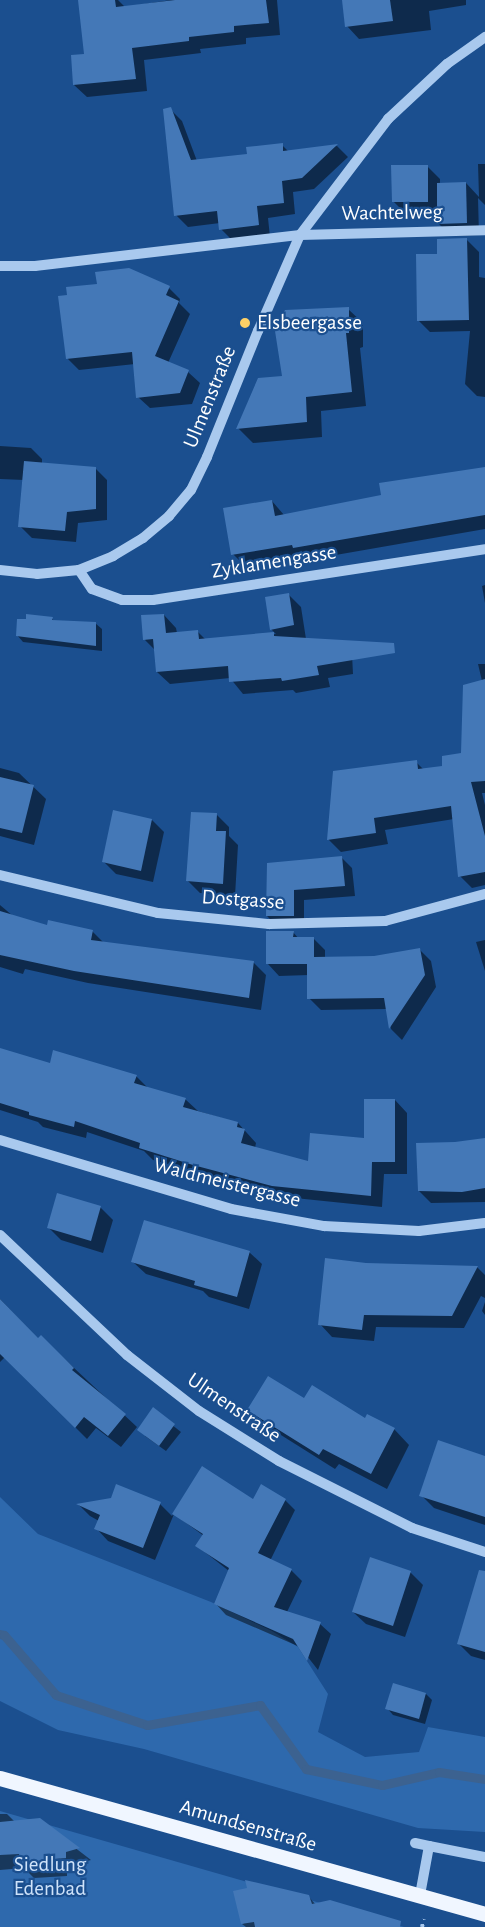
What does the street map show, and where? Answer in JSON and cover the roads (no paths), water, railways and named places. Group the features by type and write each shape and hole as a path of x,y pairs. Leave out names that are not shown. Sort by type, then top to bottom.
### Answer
{"main road":[{"name":"Amundsenstraße","path":"0,1778 485,1914"}],"street":[{"name":"Ulmenstraße","path":"0,570 37,574 79,570 113,556 143,538 169,516 191,490 207,457 262,321 300,235 388,119 447,64 485,36"},
{"name":"Wachtelweg","path":"300,235 485,230"},
{"path":"0,266 35,266 300,235"},
{"name":"Zyklamengasse","path":"79,570 92,589 122,600 153,600 485,549"},
{"name":"Dostgasse","path":"0,875 158,913 269,924 385,921 485,894"},
{"name":"Waldmeistergasse","path":"0,1140 231,1209 324,1226 419,1231 485,1223"},
{"name":"Ulmenstraße","path":"0,1235 127,1355 199,1411 279,1461 412,1528 485,1552"},
{"path":"415,1843 485,1857"},
{"path":"420,1895 429,1846"}],"waterway":[{"path":"0,1634 4,1635 56,1695 147,1725 260,1705 306,1769 382,1785 439,1772 485,1779"}],"place":[{"name":"Elsbeergasse","path":"245,323"}],"park label":[{"name":"Siedlung Edenbad","path":"50,1877"}]}
